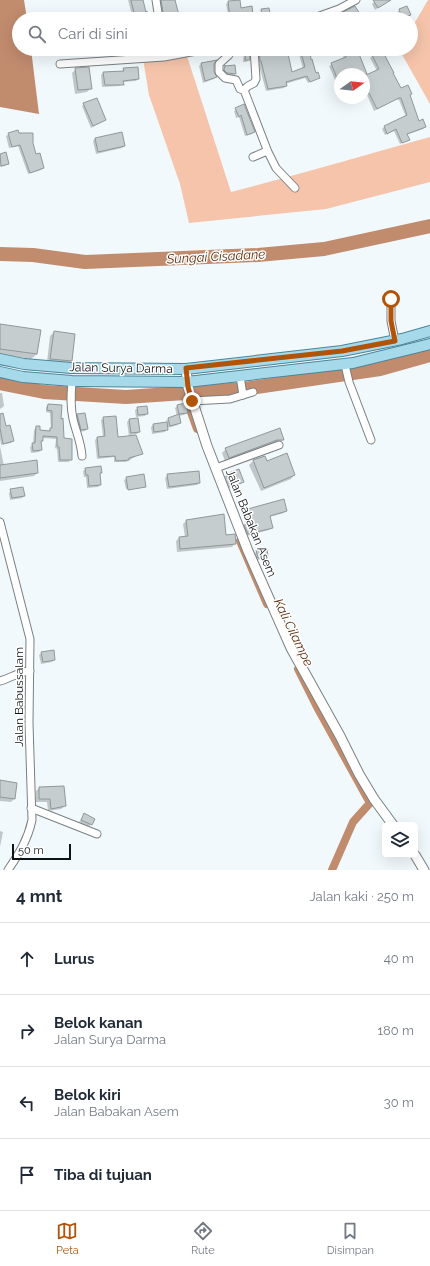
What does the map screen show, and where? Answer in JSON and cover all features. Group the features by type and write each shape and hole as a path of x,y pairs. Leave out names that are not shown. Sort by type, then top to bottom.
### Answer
{"main road":[{"name":"Jalan Surya Darma","path":"0,359 24,364 71,368 186,368 342,351 395,341 430,331"},
{"name":"Jalan Surya Darma","path":"0,372 23,377 72,382 188,385 345,366 430,344"}],"street":[{"path":"156,0 158,12"},
{"path":"331,12 356,0"},
{"path":"60,64 169,56"},
{"path":"228,56 219,64 219,72 225,78 236,80 240,89 244,90 267,151 276,168 295,188"},
{"path":"244,90 254,83 256,79 254,56"},
{"path":"253,157 267,151"},
{"path":"391,299 391,321 395,341"},
{"path":"345,366 348,382 371,440"},
{"name":"Jalan Babakan Asem","path":"186,368 192,401 207,446 248,551 290,648 340,736 359,774 374,799 391,822"},
{"path":"240,379 243,394"},
{"path":"72,382 70,396 73,417 80,438 82,456"},
{"path":"192,401 230,399 253,392"},
{"path":"216,468 279,444"},
{"name":"Jalan Babussalam","path":"0,522 30,639 32,820 30,831 22,848 8,870"},
{"path":"0,681 15,674 30,671"},
{"path":"31,808 97,834"},
{"path":"417,858 424,870"}],"shaded area":[{"path":"0,0 24,0 26,12 12,12 12,56 32,56 39,114 0,107"},
{"path":"428,0 430,0 430,104 403,56 418,56 418,17"},
{"path":"187,56 231,192 430,137 430,182 326,209 189,223 180,184 149,95 143,59"}],"building":[{"path":"131,0 143,0 146,12 134,12"},
{"path":"161,0 175,0 178,12 163,12"},
{"path":"240,0 241,8 252,6 253,12 229,12 228,1"},
{"path":"373,0 391,0 378,8"},
{"path":"355,6 359,12 343,12"},
{"path":"407,6 410,12 400,12 399,9"},
{"path":"269,8 270,12 262,12 261,9"},
{"path":"245,56 250,56 250,60 245,60"},
{"path":"260,56 289,56 292,72 305,67 302,56 311,56 316,73 318,72 320,78 310,82 307,76 286,82 287,86 268,89"},
{"path":"346,56 360,56 365,68 334,68 334,71 331,63"},
{"path":"372,56 385,56 401,88 408,85 419,121 423,119 426,127 407,134 410,140 402,143 396,129 387,134 384,126 407,115 401,98 377,109 370,95 370,73 379,69"},
{"path":"217,60 214,64 214,72 217,77 205,81 201,63"},
{"path":"225,65 235,65 236,74 227,73 224,70"},
{"path":"89,67 92,89 78,90 75,68"},
{"path":"138,67 139,79 123,81 124,85 105,85 103,72 124,71 123,68"},
{"path":"97,98 106,120 93,126 83,103"},
{"path":"244,104 255,132 247,135 241,115 239,117 235,108"},
{"path":"18,130 19,133 33,133 33,143 36,154 40,153 44,168 30,173 20,145 12,147 8,133"},
{"path":"122,132 125,146 98,152 95,138"},
{"path":"6,152 9,164 1,166 0,154"},
{"path":"0,324 41,330 37,354 0,349"},
{"path":"54,331 75,334 72,361 50,359"},
{"path":"186,403 188,413 179,414 177,405"},
{"path":"48,404 62,405 61,419 63,418 64,438 72,439 72,460 60,460 57,437 43,436 43,441 41,441 42,450 33,451 32,443 35,443 36,426 40,426 40,430 50,431 50,428 52,428 52,411 47,410"},
{"path":"147,406 148,414 138,415 137,407"},
{"path":"3,413 6,426 10,425 14,441 3,444 0,428 0,414"},
{"path":"85,413 88,429 81,430 77,414"},
{"path":"179,414 181,423 170,426 168,418"},
{"path":"116,416 118,437 136,435 143,454 129,458 129,460 116,461 115,456 99,457 97,437 105,436 103,417"},
{"path":"138,418 140,432 131,433 129,419"},
{"path":"167,422 168,430 154,432 153,424"},
{"path":"280,428 284,440 277,440 229,458 225,448"},
{"path":"287,453 295,475 264,488 253,460 265,456 267,461"},
{"path":"37,460 38,473 0,478 0,465"},
{"path":"101,466 101,485 89,486 88,475 86,475 85,468"},
{"path":"239,469 244,482 232,487 226,474"},
{"path":"199,471 200,483 169,487 167,474"},
{"path":"144,474 146,487 128,490 126,477"},
{"path":"23,487 25,496 12,498 10,489"},
{"path":"284,499 287,511 270,516 273,528 248,534 244,525 249,524 244,510"},
{"path":"224,514 226,535 235,534 236,544 180,549 179,537 188,536 186,520"},
{"path":"267,548 268,557 258,558 256,550"},
{"path":"54,650 55,660 43,662 41,652"},
{"path":"0,780 17,783 15,799 0,797"},
{"path":"64,786 66,806 51,809 50,799 39,799 39,787"},
{"path":"84,813 95,819 92,825 81,820"}],"waterway":[{"name":"Sungai Cisadane","path":"0,254 33,255 85,262 258,255 324,249 430,226"},
{"path":"0,383 44,392 126,397 244,389 380,369 430,355"},
{"name":"Kali Cilampe","path":"184,393 197,429"},
{"name":"Kali Cilampe","path":"240,541 267,604"},
{"name":"Kali Cilampe","path":"298,669 317,707 370,803 353,822 332,870"}],"route":[{"path":"192,401 188,387 186,368 342,351 395,341 391,321 391,299"}]}
